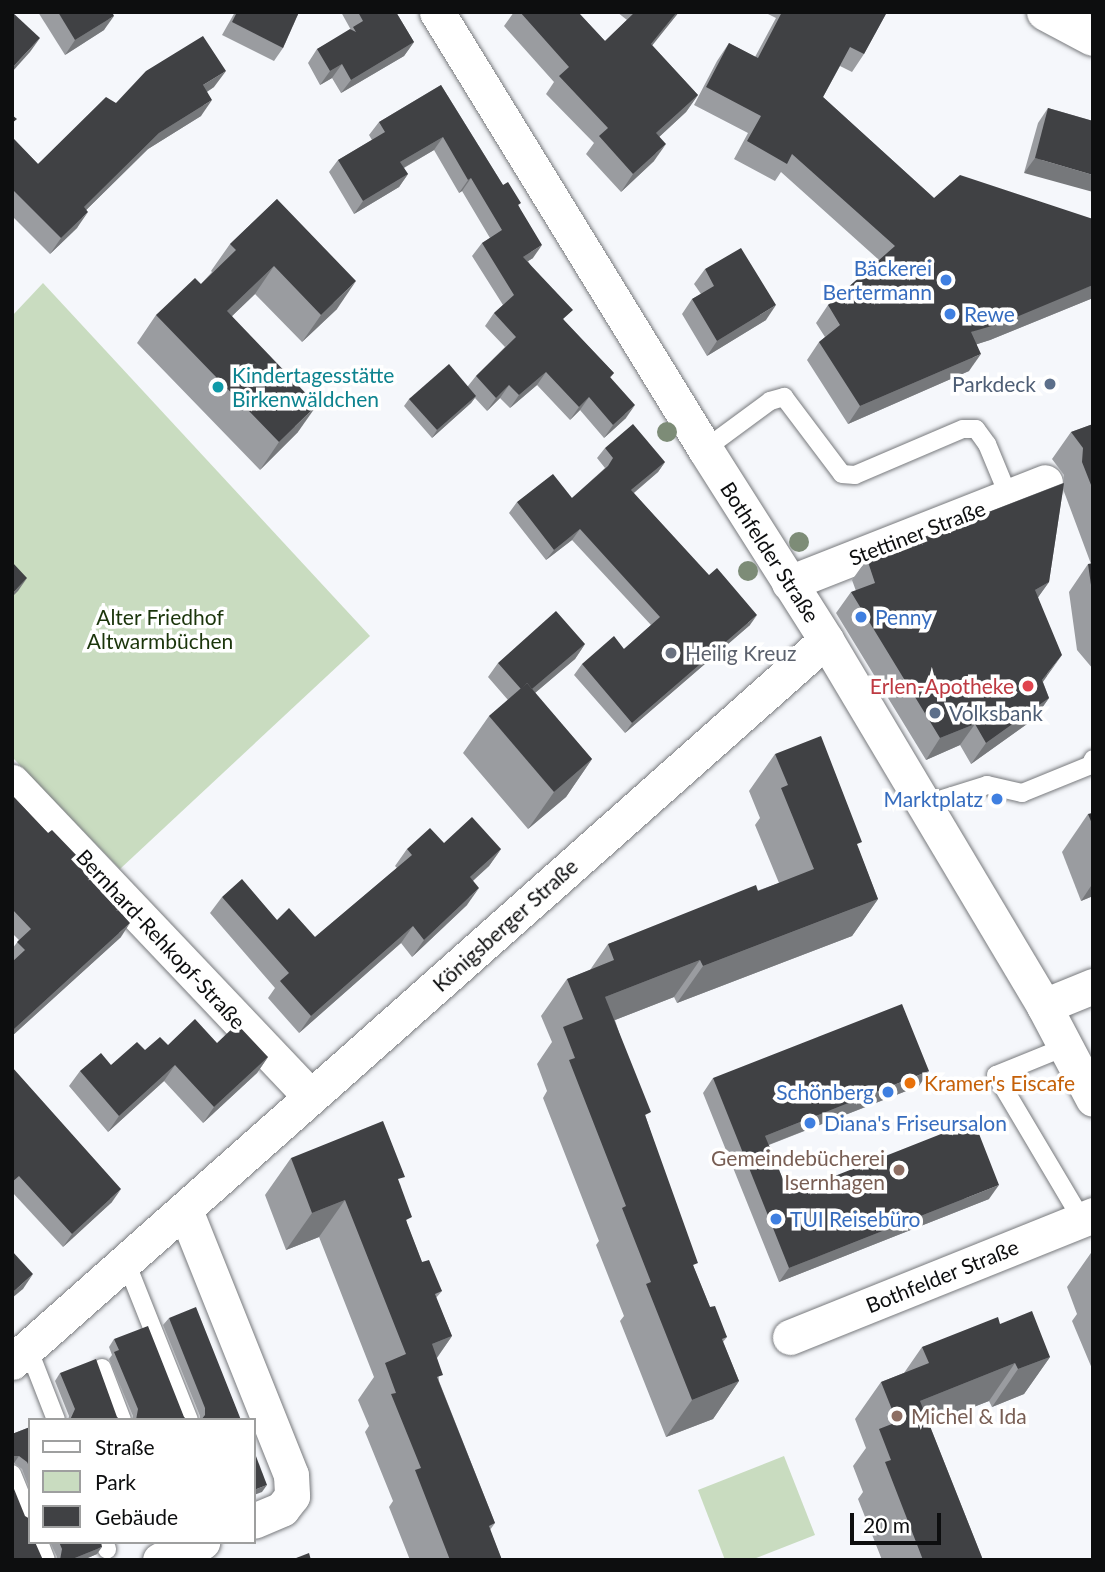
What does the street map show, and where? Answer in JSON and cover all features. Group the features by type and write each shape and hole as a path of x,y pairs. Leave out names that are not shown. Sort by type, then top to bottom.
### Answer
{"main road":[{"path":"1045,12 1093,37"}],"street":[{"name":"Bothfelder Straße","path":"437,12 705,449 826,640 1044,1006 1093,1099"},
{"name":"Stettiner Straße","path":"789,583 1045,482"},
{"name":"Königsberger Straße","path":"20,1355 826,640"},
{"name":"Bernhard-Rehkopf-Straße","path":"12,782 310,1096"},
{"path":"1044,1006 1093,986"},
{"path":"185,1210 291,1475 292,1496 282,1509 256,1520"},
{"name":"Bothfelder Straße","path":"790,1337 1088,1217"}],"lane":[{"path":"705,449 770,401 784,397 842,474 855,475 963,429 976,429 987,444 1009,497"},
{"path":"923,805 987,785 1022,793 1091,765 1093,759"},
{"path":"1065,1047 996,1075 1088,1217"},
{"path":"127,1262 188,1418"},
{"path":"20,1355 55,1418"},
{"path":"102,1368 121,1418"},
{"path":"12,1474 28,1513"}],"green space":[{"name":"Alter Friedhof Altwarmbüchen","path":"43,283 370,636 120,869 12,757 12,316"},
{"path":"784,1456 815,1535 751,1560 725,1560 698,1490"}],"building":[{"path":"12,12 40,38 12,68"},
{"path":"58,12 112,12 114,16 75,40"},
{"path":"237,12 299,12 283,48 232,22"},
{"path":"358,12 396,12 414,42 351,80 342,64 330,71 317,49 350,29 356,32 353,27 363,21"},
{"path":"520,12 578,12 605,41 635,12 677,12 651,44 698,95 656,133 666,144 633,174 599,136 608,128 559,76 569,67"},
{"path":"782,12 887,12 864,54 850,47 823,97 934,198 960,175 1093,219 1093,285 1002,323 971,332 981,354 860,406 819,342 840,325 828,305 895,246 792,154 787,164 747,141 761,116 706,87 729,43 758,58"},
{"path":"203,36 226,71 203,85 212,100 159,133 84,207 88,212 61,238 12,189 12,137 38,164 106,97 116,103 146,71"},
{"path":"441,85 503,185 508,182 521,203 518,205 542,245 523,257 573,310 563,319 614,373 610,377 635,405 613,425 589,397 579,407 546,372 519,395 509,385 496,398 476,376 516,337 494,313 514,295 482,243 502,230 443,137 400,162 408,174 363,201 338,160 385,132 379,122"},
{"path":"1048,108 1093,121 1093,175 1035,158"},
{"path":"277,199 356,281 321,315 274,266 227,311 317,405 279,442 156,315 195,278 201,284 236,250 230,244"},
{"path":"741,248 776,305 717,341 692,299 714,286 705,269"},
{"path":"449,364 476,396 437,430 409,399"},
{"path":"633,424 665,462 631,490 709,575 717,568 757,615 632,723 582,664 614,636 624,649 660,617 580,529 554,550 517,502 553,474 572,498 608,466 613,458 605,448"},
{"path":"1093,424 1093,490 1082,462 1083,448 1071,432"},
{"path":"1064,483 1049,582 1035,590 1062,655 1042,680 1049,698 986,743 975,724 940,738 851,592 875,583 867,559"},
{"path":"12,562 27,578 12,594"},
{"path":"1093,563 1093,599 1088,564"},
{"path":"556,611 585,644 532,689 527,683 521,689 498,663"},
{"path":"527,683 592,759 554,792 489,716"},
{"path":"821,736 862,842 857,844 878,899 703,966 700,960 605,997 651,1112 645,1115 698,1263 693,1265 710,1307 715,1306 727,1337 722,1339 739,1381 692,1400 646,1284 651,1282 622,1208 626,1206 569,1060 575,1058 563,1027 583,1019 567,979 614,960 608,944 756,885 758,891 814,869 781,788 788,785 775,754"},
{"path":"12,795 48,833 52,830 80,859 76,863 130,923 14,1029 12,962 25,950 17,942 31,929 12,909"},
{"path":"1093,813 1093,826 1088,814"},
{"path":"472,817 501,849 470,877 479,888 424,940 413,926 311,1016 280,981 289,973 222,897 242,879 277,920 289,908 315,937 412,855 407,849 430,828 444,843"},
{"path":"902,1004 929,1071 765,1136 789,1194 974,1121 999,1185 789,1268 713,1078"},
{"path":"195,1019 217,1043 237,1024 268,1057 214,1107 175,1065 119,1116 80,1071 101,1053 111,1065 137,1042 145,1050 160,1037 168,1045"},
{"path":"12,1067 121,1189 72,1234 19,1176 12,1182"},
{"path":"383,1121 405,1177 398,1179 412,1217 406,1220 422,1262 429,1260 442,1291 435,1294 452,1336 432,1344 443,1375 437,1377 495,1523 489,1526 502,1560 450,1560 415,1470 421,1468 391,1394 396,1393 385,1363 406,1354 345,1200 312,1213 291,1158"},
{"path":"12,1251 33,1274 12,1293"},
{"path":"196,1307 240,1418 203,1418 205,1408 169,1318"},
{"path":"1032,1311 1050,1357 1018,1369 1015,1363 920,1401 983,1560 923,1560 885,1462 891,1460 879,1429 897,1422 881,1382 929,1363 922,1347 998,1317 1000,1324"},
{"path":"148,1326 185,1418 136,1418 138,1409 114,1352 119,1350 114,1339"},
{"path":"96,1359 118,1418 71,1418 75,1409 60,1373"},
{"path":"28,1428 28,1464 19,1456 12,1456 12,1434"},
{"path":"256,1456 267,1485 256,1489"},
{"path":"12,1484 28,1518 28,1544 36,1544 43,1560 12,1560"},
{"path":"60,1544 101,1544 102,1547 70,1560 60,1560"},
{"path":"309,1553 311,1560 291,1560"}],"place":[{"name":"Bäckerei Bertermann","path":"946,280"},
{"name":"Rewe","path":"950,314"},
{"name":"Parkdeck","path":"1050,384"},
{"name":"Kindertagesstätte Birkenwäldchen","path":"218,387"},
{"name":"Penny","path":"861,617"},
{"name":"Heilig Kreuz","path":"671,653"},
{"name":"Erlen-Apotheke","path":"1028,686"},
{"name":"Volksbank","path":"935,713"},
{"name":"Marktplatz","path":"997,799"},
{"name":"Kramer's Eiscafe","path":"910,1083"},
{"name":"Schönberg","path":"888,1092"},
{"name":"Diana's Friseursalon","path":"810,1123"},
{"name":"Gemeindebücherei Isernhagen","path":"899,1170"},
{"name":"TUI Reisebüro","path":"776,1219"},
{"name":"Michel & Ida","path":"897,1416"}]}
